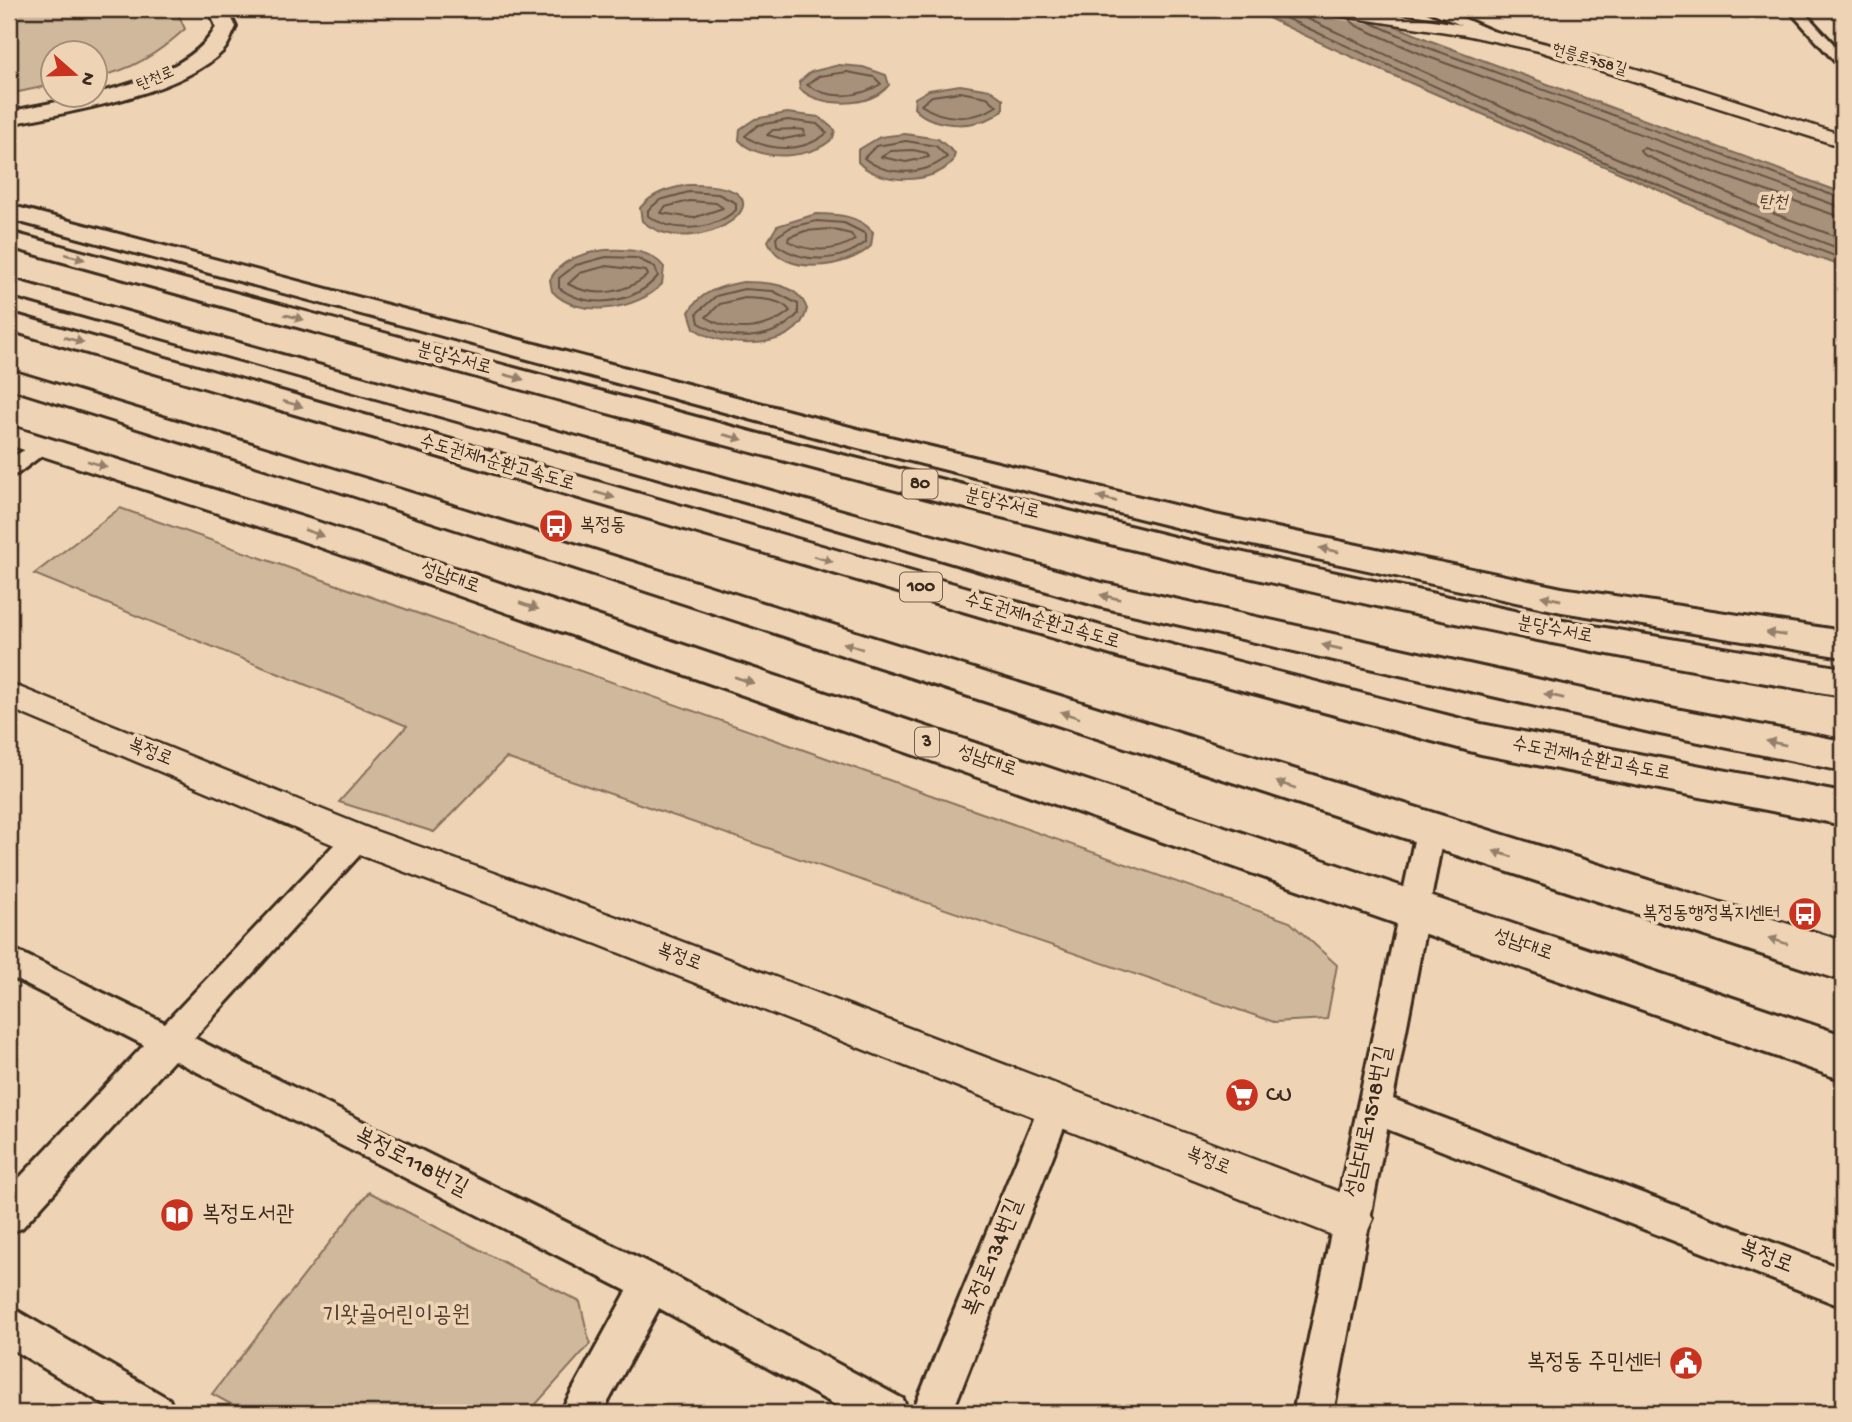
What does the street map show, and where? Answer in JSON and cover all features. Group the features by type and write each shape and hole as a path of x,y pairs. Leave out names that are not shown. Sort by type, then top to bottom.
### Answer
{"main road":[{"name":"탄천로","path":"9,118 133,90 183,69 216,47 226,27 218,9"},
{"name":"분당수서로","path":"9,212 843,434 1215,526 1562,600 1843,644"},
{"name":"분당수서로","path":"9,239 768,446 1206,556 1552,632 1843,682"},
{"name":"수도권제1순환고속도로","path":"9,287 764,497 1101,595 1650,718 1843,756"},
{"name":"수도권제1순환고속도로","path":"9,321 1125,646 1481,739 1843,809"},
{"path":"9,379 362,488 1843,961"},
{"name":"성남대로","path":"25,440 306,530 1413,908 1843,1058"}],"street":[{"name":"헌릉로758길","path":"1328,9 1466,30 1572,55 1757,116 1843,141"},
{"path":"1431,9 1490,33"},
{"path":"1794,9 1843,62"},
{"path":"9,469 25,440"},
{"name":"복정로","path":"9,695 357,839 611,932 1057,1102 1350,1219"},
{"name":"성남대로1518번길","path":"1313,1413 1430,831"},
{"path":"9,1215 357,839"},
{"name":"복정로118번길","path":"9,961 652,1284 890,1413"},
{"name":"복정로134번길","path":"932,1413 1057,1102"},
{"name":"복정로","path":"1374,1108 1843,1287"},
{"path":"580,1413 652,1284"},
{"path":"9,1325 155,1413"}],"green space":[{"path":"9,9 176,9 185,29 143,60 108,74 108,38 38,38 38,88 9,94"},
{"path":"120,508 1290,922 1337,965 1327,1019 1274,1022 506,758 434,832 339,802 407,726 34,574"},
{"name":"기왓골어린이공원","path":"369,1192 580,1302 590,1344 528,1413 247,1413 212,1394"}],"water":[{"name":"탄천","path":"1250,9 1356,9 1431,41 1843,193 1843,266 1757,235 1387,73"},
{"path":"839,65 863,67 886,75 889,85 871,98 846,103 820,100 800,89 799,82 811,72"},
{"path":"960,85 990,90 1003,99 1003,110 983,121 958,124 933,120 914,108 915,98 929,90"},
{"path":"787,113 819,117 835,130 833,138 813,150 786,156 759,152 739,140 740,129 755,119"},
{"path":"905,134 938,139 955,153 953,161 933,175 906,179 879,175 858,162 858,150 880,137"},
{"path":"688,185 723,188 740,197 742,208 732,220 714,230 691,235 666,233 642,221 640,208 650,198"},
{"path":"816,214 839,215 861,222 873,232 871,246 848,260 816,266 801,265 776,253 768,241 777,226"},
{"path":"605,250 629,250 652,257 664,267 662,284 638,300 608,308 577,306 552,291 550,280 560,267 581,255"},
{"path":"743,282 781,286 797,294 807,309 801,323 775,340 758,343 722,340 694,328 689,312 699,299 720,288"}],"pier":[{"path":"1255,9 1365,9 1412,29 1374,24"}],"place":[{"name":"복정동","path":"556,526"},
{"name":"복정동행정복지센터","path":"1805,914"},
{"name":"CU","path":"1242,1095"},
{"name":"복정도서관","path":"177,1215"},
{"name":"복정동 주민센터","path":"1686,1363"}]}
